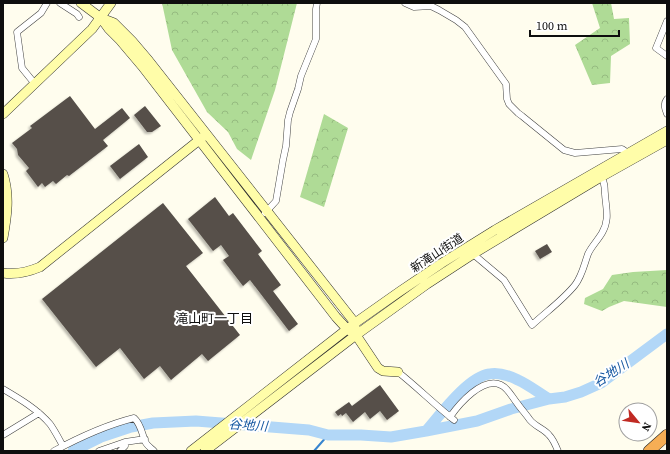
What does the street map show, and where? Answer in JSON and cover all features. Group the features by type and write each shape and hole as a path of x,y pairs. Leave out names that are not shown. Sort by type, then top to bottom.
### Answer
{"highway":[{"path":"649,451 667,435"}],"street":[{"path":"35,84 22,68 18,32 41,13 47,3"},
{"path":"60,3 80,17"},
{"path":"81,3 101,18 114,23 158,71 355,324 356,335"},
{"path":"3,114 92,29 111,3"},
{"path":"259,218 276,202 286,146 288,120 301,76 316,39 317,3"},
{"path":"405,3 414,7 431,6 456,20 465,28 506,84 510,104 518,113 564,150 575,154 622,149 628,153"},
{"path":"101,18 142,66 347,330 356,335 380,370 398,372 450,417 457,407 474,391 484,385 493,383 501,384 534,424 550,435 558,451"},
{"path":"667,21 656,48 667,56"},
{"path":"667,99 664,102 664,107 667,114"},
{"name":"新滝山街道","path":"191,451 355,324 442,263 489,233 667,131"},
{"path":"3,273 17,274 40,267 207,134"},
{"name":"新滝山街道","path":"205,451 356,335 410,296 473,254 601,177 665,143"},
{"path":"3,174 8,210 3,238"},
{"path":"473,254 504,280 532,325 565,296 576,284 589,253 605,226 607,214 605,183 601,177"},
{"path":"3,389 39,413 51,426 63,446"},
{"path":"3,435 39,413"},
{"path":"54,451 82,436 115,423 134,418 138,421 145,442 154,451"},
{"path":"99,451 125,442 144,438"},
{"path":"120,451 125,446 125,442"}],"green space":[{"path":"162,3 297,3 275,90 251,160 237,149 228,132 207,112 172,50"},
{"path":"592,3 611,3 614,19 629,18 630,44 611,56 610,83 592,85 575,45 600,28"},
{"path":"324,114 348,128 324,207 300,197"},
{"path":"667,270 667,307 624,301 602,311 584,304 585,298 603,289 612,275"}],"building":[{"path":"70,96 95,129 122,108 130,118 103,140 108,146 69,176 67,175 56,184 53,181 45,187 42,183 38,187 26,171 29,168 18,155 17,149 12,143 32,128 30,126"},
{"path":"145,106 161,126 152,132 147,132 134,115"},
{"path":"139,144 148,157 120,179 110,166"},
{"path":"215,197 229,216 233,213 262,251 258,254 281,285 273,291 298,324 289,331 250,280 243,286 223,260 229,256 221,245 213,251 188,219"},
{"path":"163,203 203,253 186,266 240,335 208,361 202,354 171,380 160,366 144,379 120,348 96,367 42,299"},
{"path":"547,244 552,252 540,259 535,251"},
{"path":"380,385 399,411 387,420 380,411 370,419 365,412 353,422 346,413 342,416 341,414 338,416 335,412 349,402 352,406"}],"waterway":[{"name":"谷地川","path":"73,451 101,437 131,427 153,423 196,421 309,430 328,435 391,437 477,421 511,409 549,399 565,397 601,383 667,334"},
{"name":"谷地川","path":"426,431 464,389 472,382 489,374 508,376 526,384 549,399"},
{"path":"314,451 328,435"}],"district":[{"name":"滝山町一丁目","path":"214,318"}]}
